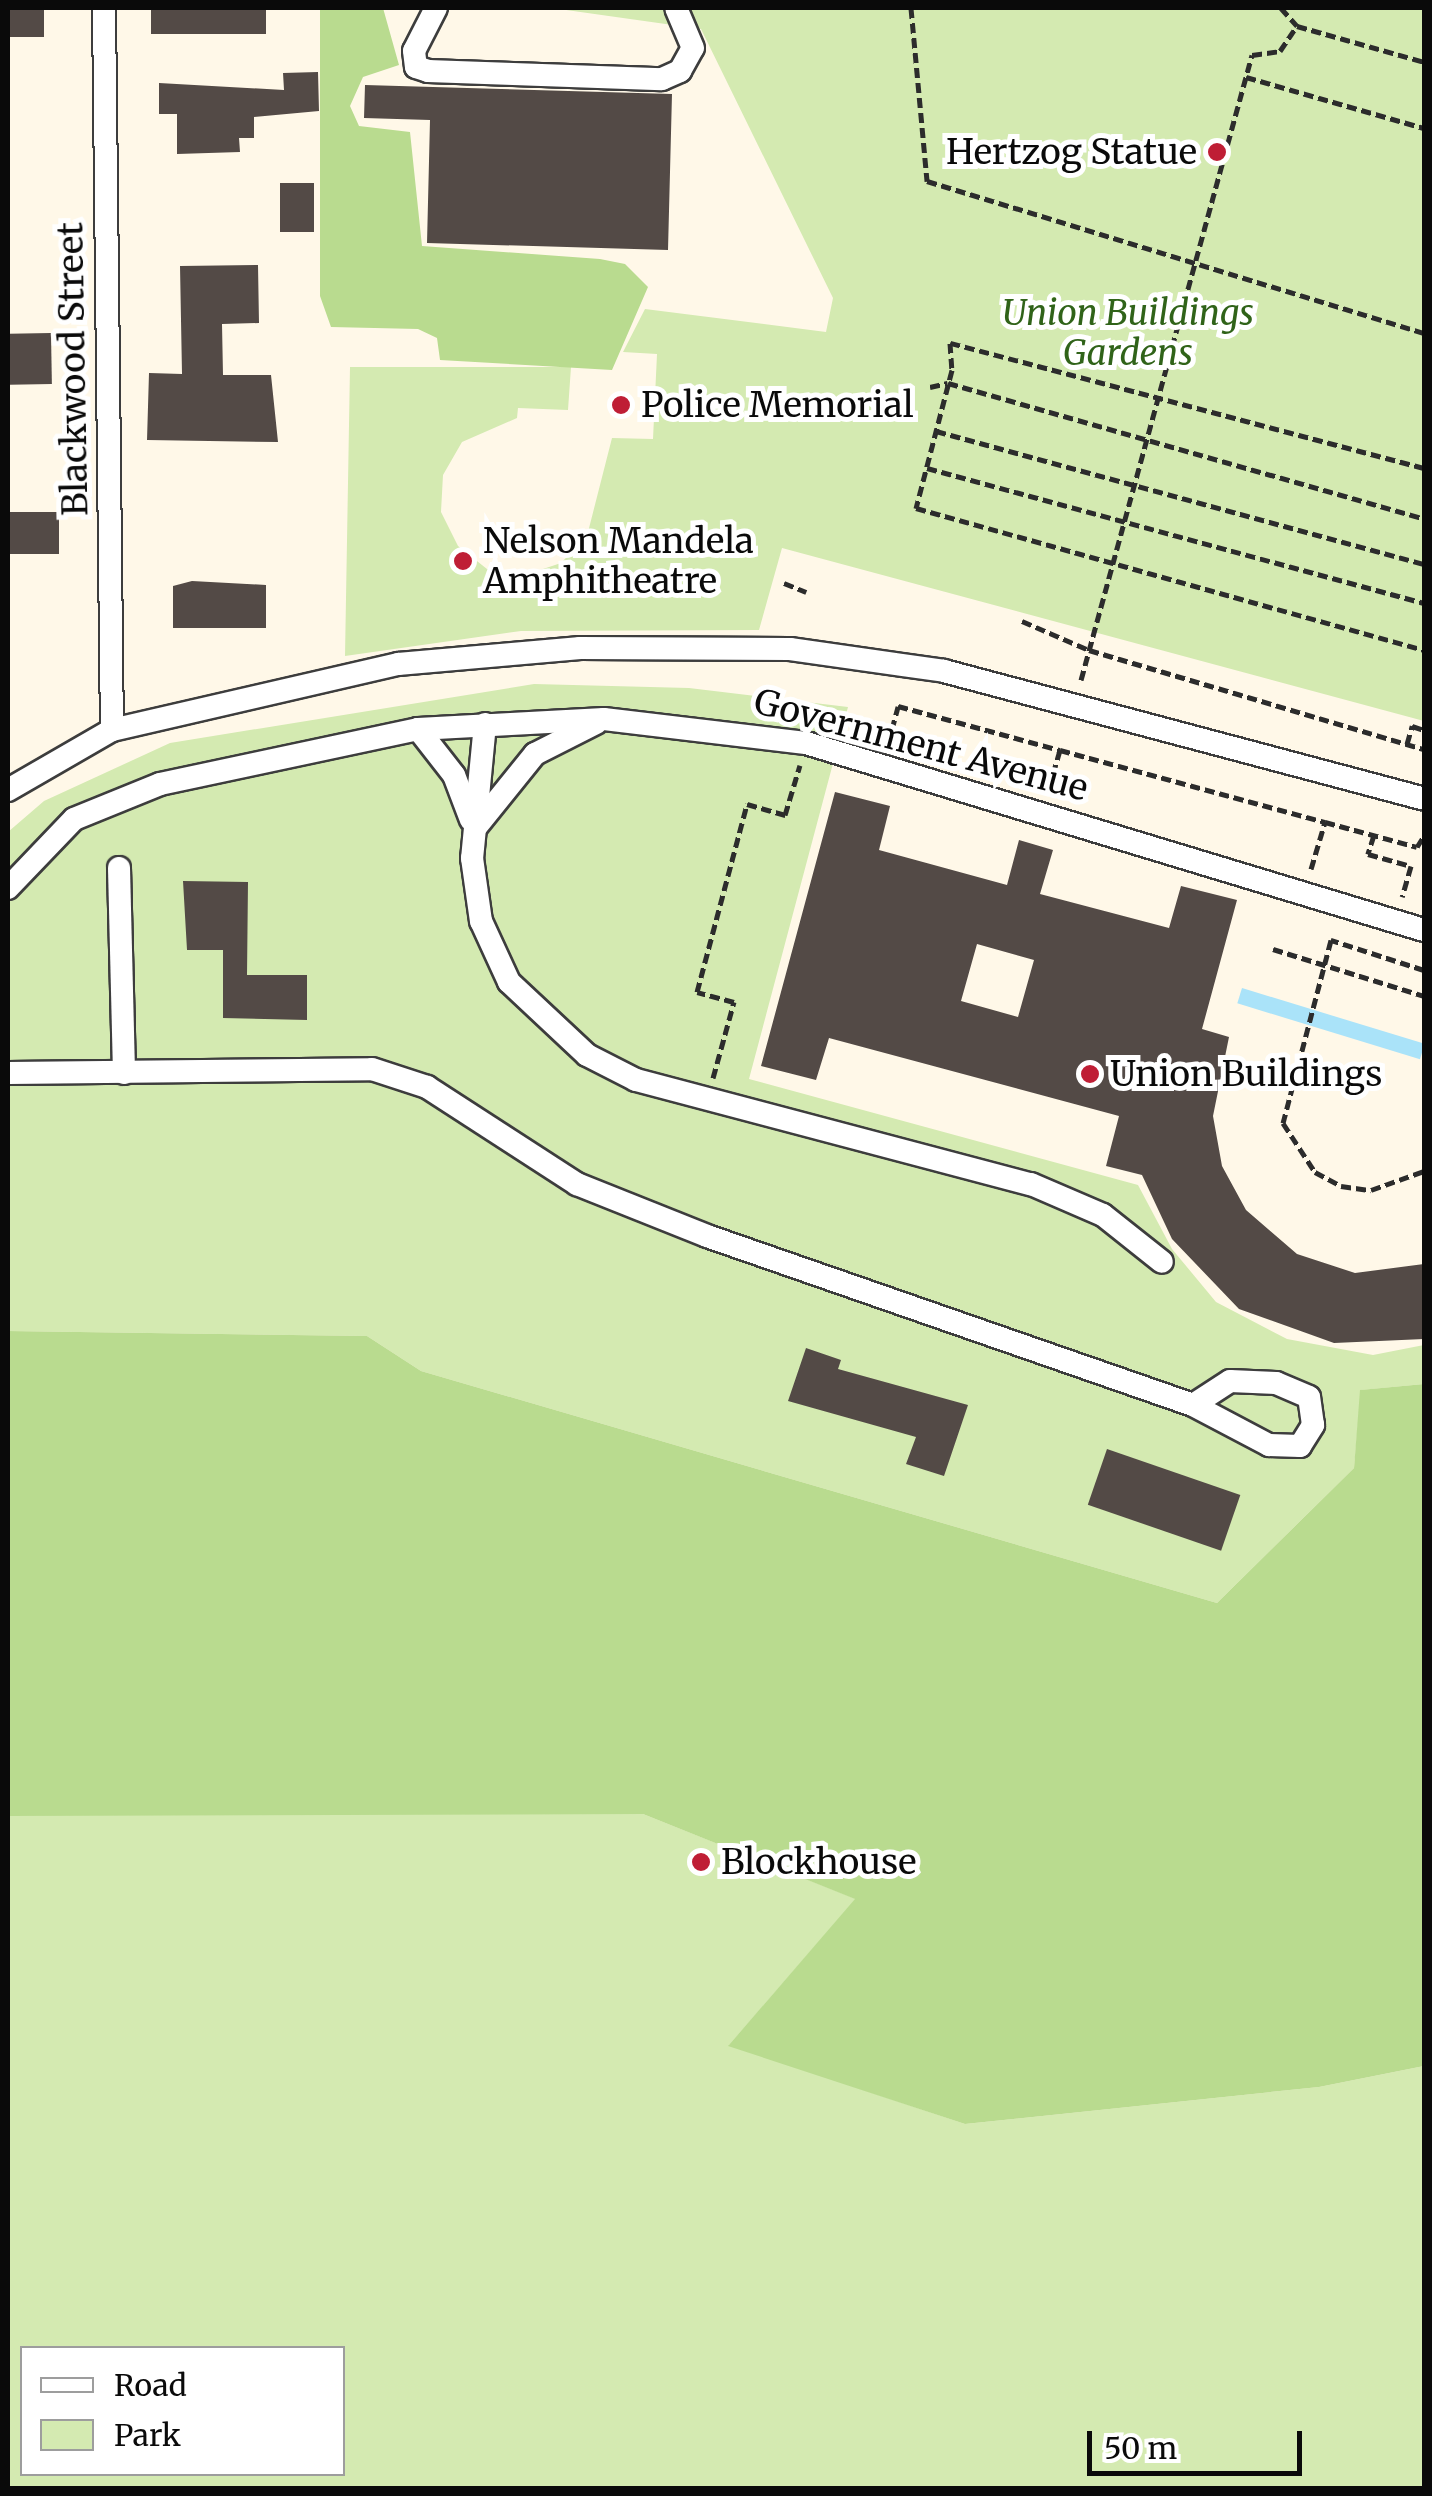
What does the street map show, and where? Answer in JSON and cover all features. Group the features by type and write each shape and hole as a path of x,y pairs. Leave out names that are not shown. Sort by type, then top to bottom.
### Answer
{"street":[{"name":"Blackwood Street","path":"104,8 112,730"},
{"path":"436,8 414,51 416,67 428,71 662,78 680,71 693,48 676,8"},
{"name":"Government Avenue","path":"8,790 112,730 398,664 580,648 843,653 1074,702 1424,799"},
{"name":"Government Avenue","path":"8,888 46,842 116,798 418,729 604,719 806,743 1424,930"},
{"path":"474,830 535,754 604,719"},
{"path":"485,724 474,830 482,921 510,982 587,1055 707,1100 1031,1184 1102,1215 1162,1262"},
{"path":"418,729 454,776 474,830"},
{"path":"119,868 124,1072"},
{"path":"8,1074 372,1069 427,1087 577,1184 1193,1405 1286,1449 1300,1446 1313,1425 1309,1397 1276,1383 1230,1381 1193,1405"}],"path":[{"path":"911,8 927,181 1424,333"},
{"path":"1281,8 1296,26 1424,62"},
{"path":"1074,702 1200,264 1252,54 1280,51 1296,26"},
{"path":"1246,76 1424,128"},
{"path":"1424,468 1160,402 950,343 948,383 916,508 1424,650"},
{"path":"930,386 948,383 1148,444 1424,518"},
{"path":"936,431 1424,564"},
{"path":"927,468 1424,603"},
{"path":"784,583 806,592"},
{"path":"1022,621 1089,650 1424,749"},
{"path":"882,764 898,706 1416,846 1424,836"},
{"path":"1407,744 1412,726 1424,730"},
{"path":"707,1100 734,1002 696,992 747,804 785,815 806,743"},
{"path":"1042,813 1060,750"},
{"path":"1310,869 1325,822"},
{"path":"1374,835 1368,854 1411,866 1394,920"},
{"path":"1424,970 1331,940 1283,1123 1315,1172 1340,1186 1385,1188 1424,1171"},
{"path":"1272,949 1424,996"},
{"path":"1411,967 1414,958"}],"green space":[{"path":"320,8 383,8 399,65 363,77 350,106 359,126 410,132 422,246 600,259 625,264 648,287 612,370 440,360 437,338 418,329 331,327 320,296"},
{"name":"Union Buildings Gardens","path":"552,8 1424,8 1424,721 782,548 759,630 521,631 345,656 350,367 571,367 568,410 518,408 517,418 462,442 443,475 441,512 458,546 487,569 525,575 561,563 587,536 612,438 653,439 657,354 623,352 645,309 826,332 833,298 701,29"},
{"path":"534,684 689,688 848,707 749,1079 1138,1185 1172,1249 1216,1302 1287,1339 1373,1355 1424,1345 1424,1384 1361,1390 1354,1468 1217,1603 421,1371 367,1336 8,1331 8,832 44,801 170,743"},
{"path":"8,1331 367,1336 421,1371 1217,1603 1354,1468 1360,1390 1424,1384 1424,2066 1319,2087 965,2124 728,2046 855,1899 643,1814 8,1816"},
{"path":"252,1810 643,1814 856,1899 729,2045 965,2124 1319,2087 1424,2066 1424,2488 8,2488 8,1816"}],"water":[{"path":"1242,988 1424,1044 1420,1059 1237,1003"}],"building":[{"path":"8,8 44,8 44,37 8,37"},
{"path":"151,8 266,8 266,34 151,34"},
{"path":"318,72 319,111 254,117 254,138 239,138 240,152 177,154 177,114 159,114 159,83 284,90 283,73"},
{"path":"365,85 672,94 668,250 427,243 430,120 364,118"},
{"path":"280,183 314,183 314,232 280,232"},
{"path":"258,265 259,323 222,324 223,375 271,375 278,442 147,440 149,373 182,374 180,266"},
{"path":"51,333 52,384 10,385 9,334"},
{"path":"8,512 59,512 59,554 8,554"},
{"path":"192,581 266,585 266,628 173,628 173,586"},
{"name":"Union Buildings","path":"835,792 890,806 879,850 1007,885 1019,840 1053,850 1040,894 1169,928 1181,886 1237,900 1202,1029 1229,1037 1213,1116 1222,1166 1246,1210 1297,1254 1355,1273 1424,1264 1424,1339 1334,1343 1239,1309 1172,1239 1142,1175 1106,1166 1119,1116 829,1038 816,1080 761,1066","holes":["977,944 1034,960 1018,1017 961,1001"]},
{"path":"183,881 248,882 247,975 307,975 307,1020 223,1018 223,950 187,950"},
{"path":"806,1348 841,1360 838,1369 968,1405 944,1476 906,1464 916,1437 788,1401"},
{"path":"1107,1449 1240,1495 1221,1551 1088,1505"}],"place":[{"name":"Hertzog Statue","path":"1217,152"},
{"name":"Police Memorial","path":"621,405"},
{"name":"Nelson Mandela Amphitheatre","path":"463,561"},
{"name":"Union Buildings","path":"1090,1074"},
{"name":"Blockhouse","path":"701,1862"}]}
